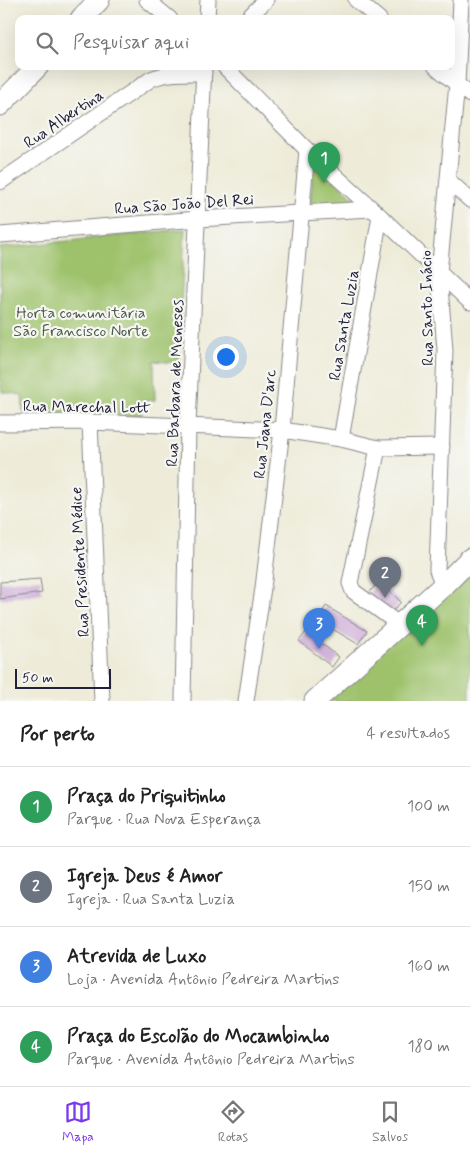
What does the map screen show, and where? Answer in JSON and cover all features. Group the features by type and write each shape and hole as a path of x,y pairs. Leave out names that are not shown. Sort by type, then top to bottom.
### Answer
{"street":[{"path":"85,15 99,0"},
{"path":"147,0 165,15"},
{"path":"207,15 208,0"},
{"path":"251,15 266,0"},
{"path":"356,0 373,15"},
{"name":"Rua Santo Inácio","path":"445,584 437,570 445,350 439,273 457,84 461,0"},
{"path":"0,105 34,70"},
{"name":"Rua Albertina","path":"0,182 151,79 160,75 204,70"},
{"name":"Rua Barbara de Meneses","path":"183,701 188,426 204,70"},
{"path":"228,70 306,150 470,302"},
{"path":"440,70 470,95"},
{"name":"Rua Joana D'arc","path":"246,701 263,588 282,430 306,150"},
{"path":"448,180 470,200"},
{"name":"Rua São João Del Rei","path":"0,235 198,219 301,213 376,213"},
{"name":"Rua Santa Luzia","path":"341,439 376,213"},
{"name":"Rua Marechal Lott","path":"0,423 90,422 282,430 341,439 378,448 442,447"},
{"name":"Rua Presidente Médice","path":"90,422 102,701"},
{"path":"378,448 350,583 353,591 400,626"},
{"path":"315,701 400,626 470,559"}],"green space":[{"path":"314,163 359,202 310,203"},
{"name":"Horta comunitária São Francisco Norte","path":"185,229 178,363 154,361 155,400 139,401 142,416 23,412 22,395 2,392 0,377 0,248"},
{"path":"470,556 470,701 314,701"}],"building":[{"path":"40,579 42,593 0,599 0,582"},
{"path":"379,581 401,602 391,613 369,593"},
{"path":"326,606 367,631 358,644 317,620"},
{"path":"306,632 339,657 332,667 299,641"}],"place":[{"name":"Praça do Priquitinho","path":"324,183"},
{"name":"Igreja Deus é Amor","path":"385,598"},
{"name":"Praça do Escolão do Mocambinho","path":"422,646"},
{"name":"Atrevida de Luxo","path":"319,649"}]}
